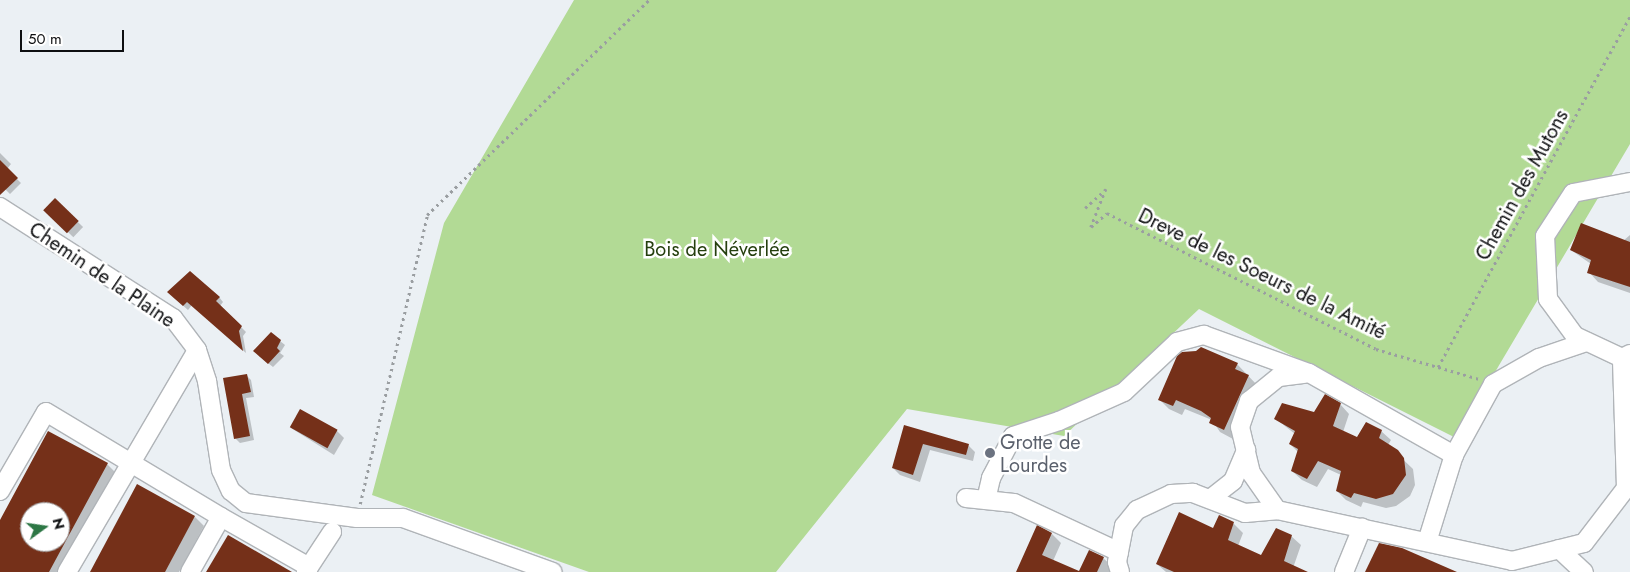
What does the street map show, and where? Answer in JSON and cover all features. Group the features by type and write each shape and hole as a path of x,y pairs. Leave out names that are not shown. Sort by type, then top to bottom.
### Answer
{"street":[{"path":"1120,572 1117,562 1124,526 1137,510 1171,494 1193,492 1245,513 1277,510 1427,542 1510,567 1584,543 1628,489 1626,356 1586,342 1575,336 1548,299 1545,236 1573,193 1630,182"},
{"name":"Chemin de la Plaine","path":"0,207 173,318 196,350 207,380 221,470 231,491 246,503 357,518 403,518 553,572"},
{"path":"986,500 991,478 1013,436 1059,421 1124,392 1177,342 1204,335 1310,373 1454,455"},
{"path":"1427,542 1454,455 1493,384 1539,358 1586,342"},
{"path":"67,572 129,460 196,350"},
{"path":"1277,510 1250,473 1240,427 1249,401 1279,377 1310,373"},
{"path":"0,491 46,412 308,569 332,532"},
{"path":"1210,499 1233,481 1246,450"},
{"path":"966,498 1014,503 1119,552"},
{"path":"190,572 221,517"},
{"path":"1344,572 1362,528"},
{"path":"1559,550 1576,569 1584,572"}],"path":[{"path":"357,518 427,215 649,0"},
{"name":"Chemin des Mutons","path":"1438,367 1630,16"},
{"name":"Dreve de les Soeurs de la Amité","path":"1085,208 1106,189 1091,227 1107,213 1376,349 1493,384"}],"green space":[{"name":"Bois de Néverlée","path":"574,0 1630,0 1630,144 1456,438 1199,309 1064,436 907,409 776,572 589,572 372,495 444,223"}],"building":[{"path":"0,160 18,178 0,195"},
{"path":"55,198 79,221 67,233 43,210"},
{"path":"1581,223 1630,242 1630,287 1587,273 1591,260 1570,250"},
{"path":"190,271 220,297 216,301 242,326 239,331 243,351 187,302 183,306 167,292"},
{"path":"271,332 281,340 277,348 280,351 268,364 253,351"},
{"path":"1201,347 1238,363 1235,369 1249,375 1224,430 1209,423 1211,418 1201,411 1176,400 1173,406 1158,400 1177,356 1182,352 1196,351"},
{"path":"247,374 251,392 242,394 250,436 234,439 223,378"},
{"path":"1325,394 1341,403 1333,426 1357,437 1366,422 1382,430 1379,438 1398,450 1404,458 1406,475 1393,494 1376,499 1354,493 1351,498 1336,491 1341,471 1318,461 1307,479 1291,471 1298,449 1289,444 1295,431 1274,419 1282,403 1314,412"},
{"path":"300,409 338,430 327,448 290,427"},
{"path":"904,425 969,444 966,455 923,444 913,475 892,468"},
{"path":"48,431 108,463 70,533 70,502 20,502 20,552 60,552 49,572 0,572 0,520"},
{"path":"137,484 195,516 165,572 90,572"},
{"path":"1179,512 1213,528 1219,515 1234,522 1228,540 1261,555 1276,528 1292,535 1284,561 1308,572 1174,572 1156,564"},
{"path":"1037,525 1052,533 1042,555 1079,571 1089,550 1104,557 1097,572 1016,572"},
{"path":"228,535 292,572 206,572"},
{"path":"1379,543 1402,548 1457,572 1365,572"}],"place":[{"name":"Grotte de Lourdes","path":"990,453"}]}
